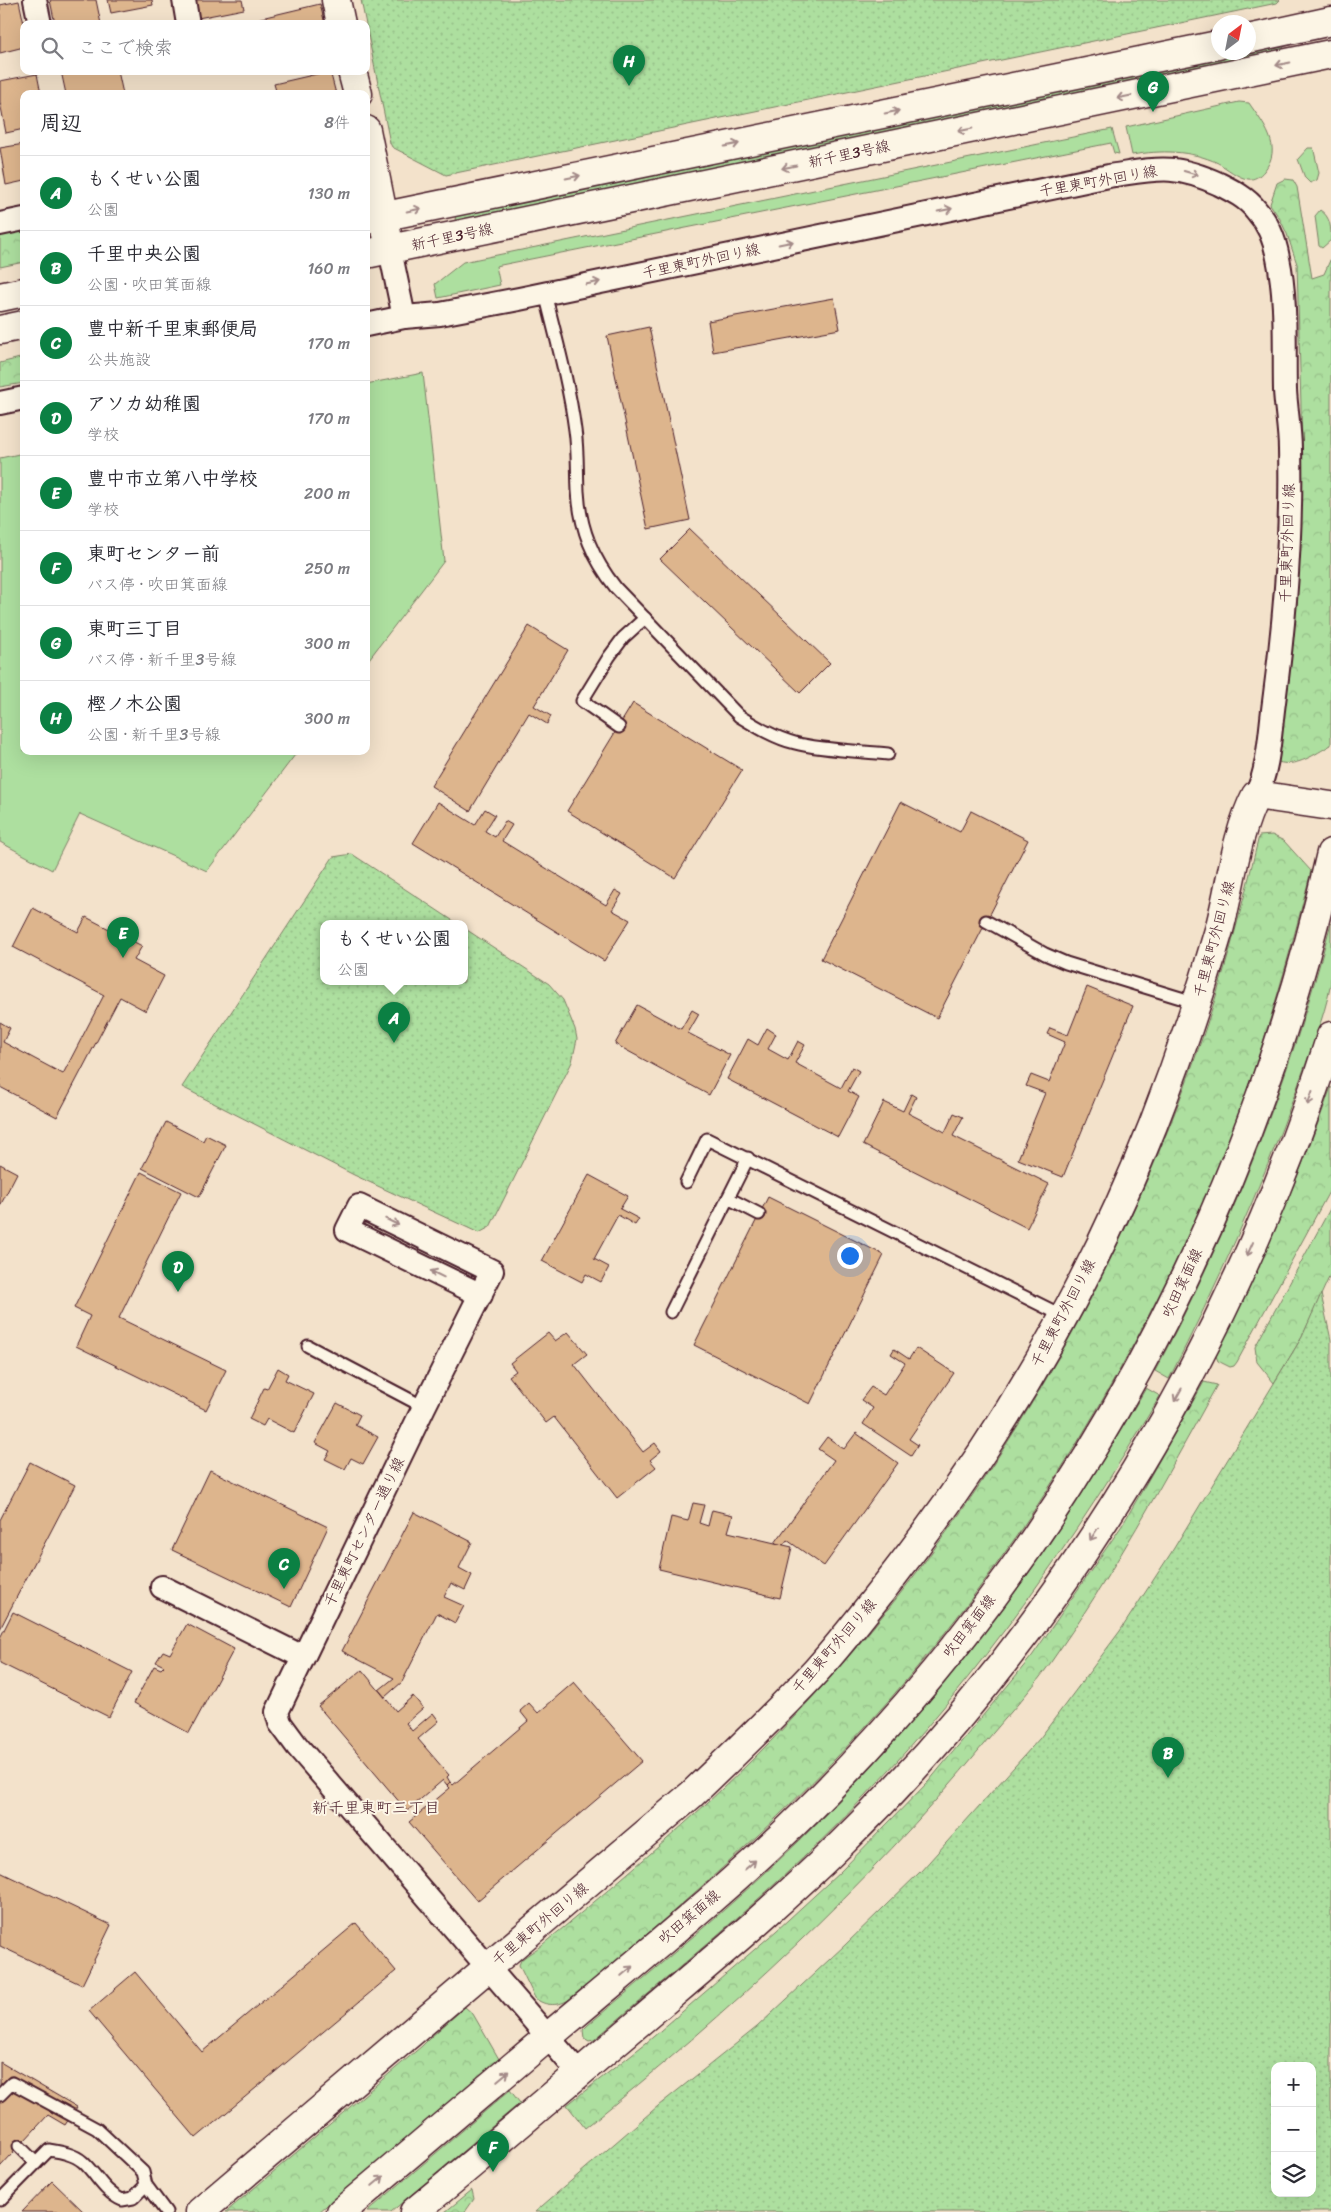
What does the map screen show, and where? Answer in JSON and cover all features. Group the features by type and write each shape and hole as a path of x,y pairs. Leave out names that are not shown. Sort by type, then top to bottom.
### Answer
{"street":[{"path":"35,0 39,20"},
{"path":"184,0 187,20"},
{"path":"336,0 340,20"},
{"path":"1256,37 1331,21"},
{"path":"375,218 1211,46"},
{"name":"新千里3号線","path":"378,252 1331,54"},
{"path":"353,75 357,90"},
{"path":"370,169 378,252 404,317"},
{"name":"千里東町外回り線","path":"200,2212 691,1795 761,1728 817,1669 919,1543 958,1488 1063,1316 1101,1242 1152,1126 1196,1003 1219,929 1244,825 1260,787 1267,750 1282,637 1289,553 1290,450 1285,394 1282,297 1278,258 1264,220 1252,204 1224,186 1191,172 1176,169 1152,169 1109,176 545,293 440,314 404,317 370,324"},
{"path":"0,224 20,220"},
{"path":"0,297 20,293"},
{"path":"0,330 20,326"},
{"path":"0,403 20,399"},
{"path":"1256,795 1331,806"},
{"name":"吹田箕面線","path":"341,2212 548,2038 768,1849 865,1750 902,1708 990,1600 1080,1469 1168,1314 1233,1170 1282,1038 1308,948 1331,853"},
{"path":"414,2212 756,1922 843,1842 938,1741 1036,1617 1082,1552 1125,1485 1194,1367 1262,1224 1305,1114 1331,1036"},
{"name":"千里東町センター通り線","path":"481,1296 348,1230 359,1206 492,1271 481,1296 424,1407 277,1712 280,1723 297,1746 578,2074"},
{"path":"405,1259 418,1235"},
{"path":"162,1587 303,1658"}],"lane":[{"path":"545,293 563,365 576,431 578,494 582,522 588,544 600,568 740,716 764,731 796,744 888,754"},
{"path":"618,727 582,701 613,650 623,638 646,618"},
{"path":"986,921 1045,954 1066,963 1196,1003"},
{"path":"686,1182 707,1139 1063,1316"},
{"path":"671,1312 748,1158"},
{"path":"728,1198 759,1214"},
{"path":"308,1346 424,1407"},
{"path":"0,2095 12,2083 97,2129 143,2172 146,2186 166,2212"},
{"path":"19,2146 36,2163"},
{"path":"0,2200 49,2150 63,2152 81,2161 105,2189 122,2200 133,2198 146,2186"}],"green space":[{"path":"361,0 1280,0 1277,3 1211,15 1211,17 446,175 392,147 390,143 370,44 370,20 365,20"},
{"path":"1282,45 1284,48 1282,52 1256,57 1256,49"},
{"path":"1211,58 1211,60 1243,60 459,222 455,221 456,213"},
{"path":"1239,102 1249,103 1265,127 1272,144 1270,162 1261,175 1257,177 1244,178 1218,163 1186,153 1154,152 1132,155 1126,127"},
{"path":"1112,129 1119,154 1114,153 1111,143 496,266 500,285 438,298 435,284 463,262"},
{"path":"1308,148 1313,148 1319,173 1317,180 1310,183 1305,178 1298,159"},
{"path":"1285,179 1293,180 1297,187 1312,278 1324,274 1331,258 1331,745 1306,759 1292,763 1278,762 1299,533 1302,443 1297,264 1287,234 1270,204 1277,183"},
{"path":"1320,210 1328,219 1331,231 1331,240 1322,248 1319,246 1315,216"},
{"path":"20,231 20,263 0,267 0,235"},
{"path":"20,358 20,384 0,387 0,363"},
{"path":"423,373 444,561 370,658 370,383"},
{"path":"20,454 20,755 295,755 207,871 80,814 52,870 0,842 0,458"},
{"path":"1272,835 1284,841 1311,871 1278,994 1252,1075 1207,1193 1174,1265 1138,1336 1058,1474 1014,1540 967,1605 917,1667 831,1764 722,1868 570,1999 562,2003 552,2004 539,2001 535,1998 519,1965 521,1960 575,1918 718,1793 770,1742 839,1668 903,1590 963,1509 1019,1424 1070,1337 1116,1247 1158,1155 1194,1061 1222,978 1259,836"},
{"path":"352,854 452,920 320,920 320,985 468,985 468,931 549,984 563,1000 575,1029 577,1039 572,1062 490,1227 479,1233 354,1175 182,1087 333,857"},
{"path":"1331,923 1331,983 1315,1038 1253,1201 1221,1273 1169,1379 1155,1371 1209,1263 1256,1152 1297,1039"},
{"path":"1331,1087 1331,1188 1237,1362 1234,1366 1230,1367 1218,1361 1216,1356 1278,1223"},
{"path":"1331,1207 1331,1273 1302,1337 1274,1383 1257,1362 1255,1347"},
{"path":"1321,1294 1331,1340 1331,2212 535,2212 658,2106 757,2027 921,1871 1040,1738 1120,1631 1171,1553 1302,1337"},
{"path":"1204,1382 1217,1385 1157,1492 1116,1563 1072,1631 1049,1665 1025,1695 938,1798 844,1898 743,1994 585,2128 567,2105 646,2043 776,1931 840,1872 929,1781 1032,1656 1123,1524"},
{"path":"1146,1388 1160,1396 1127,1450 1024,1604 948,1702 865,1796 800,1861 594,2040 589,2041 584,2038 583,2030 588,2025 721,1913 798,1842 867,1771 932,1698 993,1621 1051,1541 1100,1465"},
{"path":"465,2007 473,2014 499,2059 319,2212 226,2212 422,2046"},
{"path":"510,2090 520,2103 391,2212 367,2212"},
{"path":"472,2190 474,2199 465,2212 445,2212"}],"building":[{"path":"50,0 96,0 100,20 54,20"},
{"path":"108,0 152,0 153,5 111,13"},
{"path":"195,0 242,0 244,9 198,18"},
{"path":"19,1 23,20 20,20 20,48 0,53 0,5"},
{"path":"320,4 324,20 257,20"},
{"path":"37,75 40,90 20,90 20,130 6,133 0,102 0,81"},
{"path":"62,75 119,75 122,90 65,90"},
{"path":"313,75 331,75 335,90 276,90 274,84"},
{"path":"20,145 20,182 6,185 0,148"},
{"path":"834,298 840,329 713,352 708,321"},
{"path":"649,327 690,520 648,529 607,336"},
{"path":"690,529 830,663 800,693 660,559"},
{"path":"529,626 568,650 534,706 551,716 547,724 529,713 470,811 431,786"},
{"path":"633,703 742,770 675,878 567,811"},
{"path":"438,802 475,825 485,809 495,815 485,831 495,837 505,821 512,825 502,841 606,905 615,890 622,894 612,910 630,920 604,961 413,843"},
{"path":"901,802 960,832 971,811 1028,840 937,1018 821,959"},
{"path":"33,908 78,932 86,917 142,946 134,960 164,976 146,1011 120,997 57,1117 0,1087 0,1022 10,1028 3,1042 63,1074 104,995 13,947"},
{"path":"1087,987 1133,1006 1063,1177 1018,1159 1045,1093 1026,1086 1031,1075 1049,1082 1065,1042 1047,1034 1050,1028 1068,1035"},
{"path":"637,1005 681,1029 692,1010 699,1014 688,1033 730,1055 709,1095 615,1044"},
{"path":"767,1028 776,1034 768,1049 788,1060 798,1041 805,1045 795,1063 841,1088 852,1067 859,1071 848,1091 859,1097 838,1137 727,1079 748,1039 758,1045"},
{"path":"911,1094 916,1097 908,1113 945,1132 954,1113 963,1117 953,1136 1049,1184 1027,1228 863,1145 884,1102 903,1111"},
{"path":"166,1122 203,1141 206,1135 226,1145 199,1197 142,1168"},
{"path":"0,1164 17,1173 0,1206"},
{"path":"141,1172 181,1192 119,1318 226,1370 206,1410 76,1346 90,1316 74,1308"},
{"path":"589,1175 628,1196 620,1209 639,1219 635,1225 618,1215 594,1259 609,1267 601,1282 586,1274 582,1282 542,1261"},
{"path":"768,1197 884,1255 810,1404 694,1345"},
{"path":"568,1332 587,1354 574,1364 643,1452 655,1443 661,1451 650,1460 656,1467 617,1498 554,1417 546,1423 509,1376 516,1371 510,1363 548,1333 555,1341"},
{"path":"916,1348 954,1373 909,1439 918,1445 911,1456 863,1424 873,1408 861,1400 871,1387 884,1395 905,1363 891,1354 894,1349 909,1359"},
{"path":"278,1368 288,1374 285,1380 314,1394 294,1433 267,1419 263,1426 249,1419 264,1388 267,1389"},
{"path":"337,1403 360,1415 355,1425 378,1437 363,1464 351,1458 345,1469 325,1459 330,1451 315,1443"},
{"path":"856,1433 898,1463 824,1566 787,1540 783,1545 775,1543 834,1460 818,1449 827,1437 844,1449"},
{"path":"30,1462 75,1485 0,1629 0,1520"},
{"path":"210,1470 328,1527 291,1607 172,1550"},
{"path":"693,1503 704,1505 699,1523 708,1526 712,1510 733,1515 728,1532 792,1547 780,1598 659,1569 671,1517 688,1521"},
{"path":"414,1512 472,1542 459,1568 472,1575 465,1590 451,1583 444,1597 464,1606 455,1623 437,1613 402,1682 385,1697 379,1690 394,1678 342,1651"},
{"path":"13,1612 132,1672 109,1717 0,1663 0,1638"},
{"path":"187,1624 234,1649 189,1733 134,1703 154,1666 161,1669 164,1666 156,1662 163,1651 170,1654"},
{"path":"362,1670 396,1711 413,1696 423,1708 406,1723 412,1731 433,1713 439,1721 418,1739 449,1775 447,1777 450,1782 447,1785 443,1780 407,1811 318,1706"},
{"path":"574,1682 642,1761 477,1901 409,1822 450,1788 447,1785 450,1782 453,1785 528,1721 520,1711 529,1703 538,1713"},
{"path":"0,1872 111,1925 82,1985 0,1946"},
{"path":"356,1923 396,1971 196,2138 89,2011 135,1972 202,2052"},
{"path":"0,2062 77,2107 65,2125 48,2115 0,2167"},
{"path":"52,2181 84,2212 22,2212"}],"place":[{"name":"樫ノ木公園","path":"629,86"},
{"name":"東町三丁目","path":"1153,112"},
{"name":"豊中市立第八中学校","path":"123,958"},
{"name":"もくせい公園","path":"394,1043"},
{"name":"アソカ幼稚園","path":"178,1292"},
{"name":"豊中新千里東郵便局","path":"284,1589"},
{"name":"千里中央公園","path":"1168,1778"},
{"name":"東町センター前","path":"493,2172"}],"district":[{"name":"新千里東町三丁目","path":"376,1807"}]}
